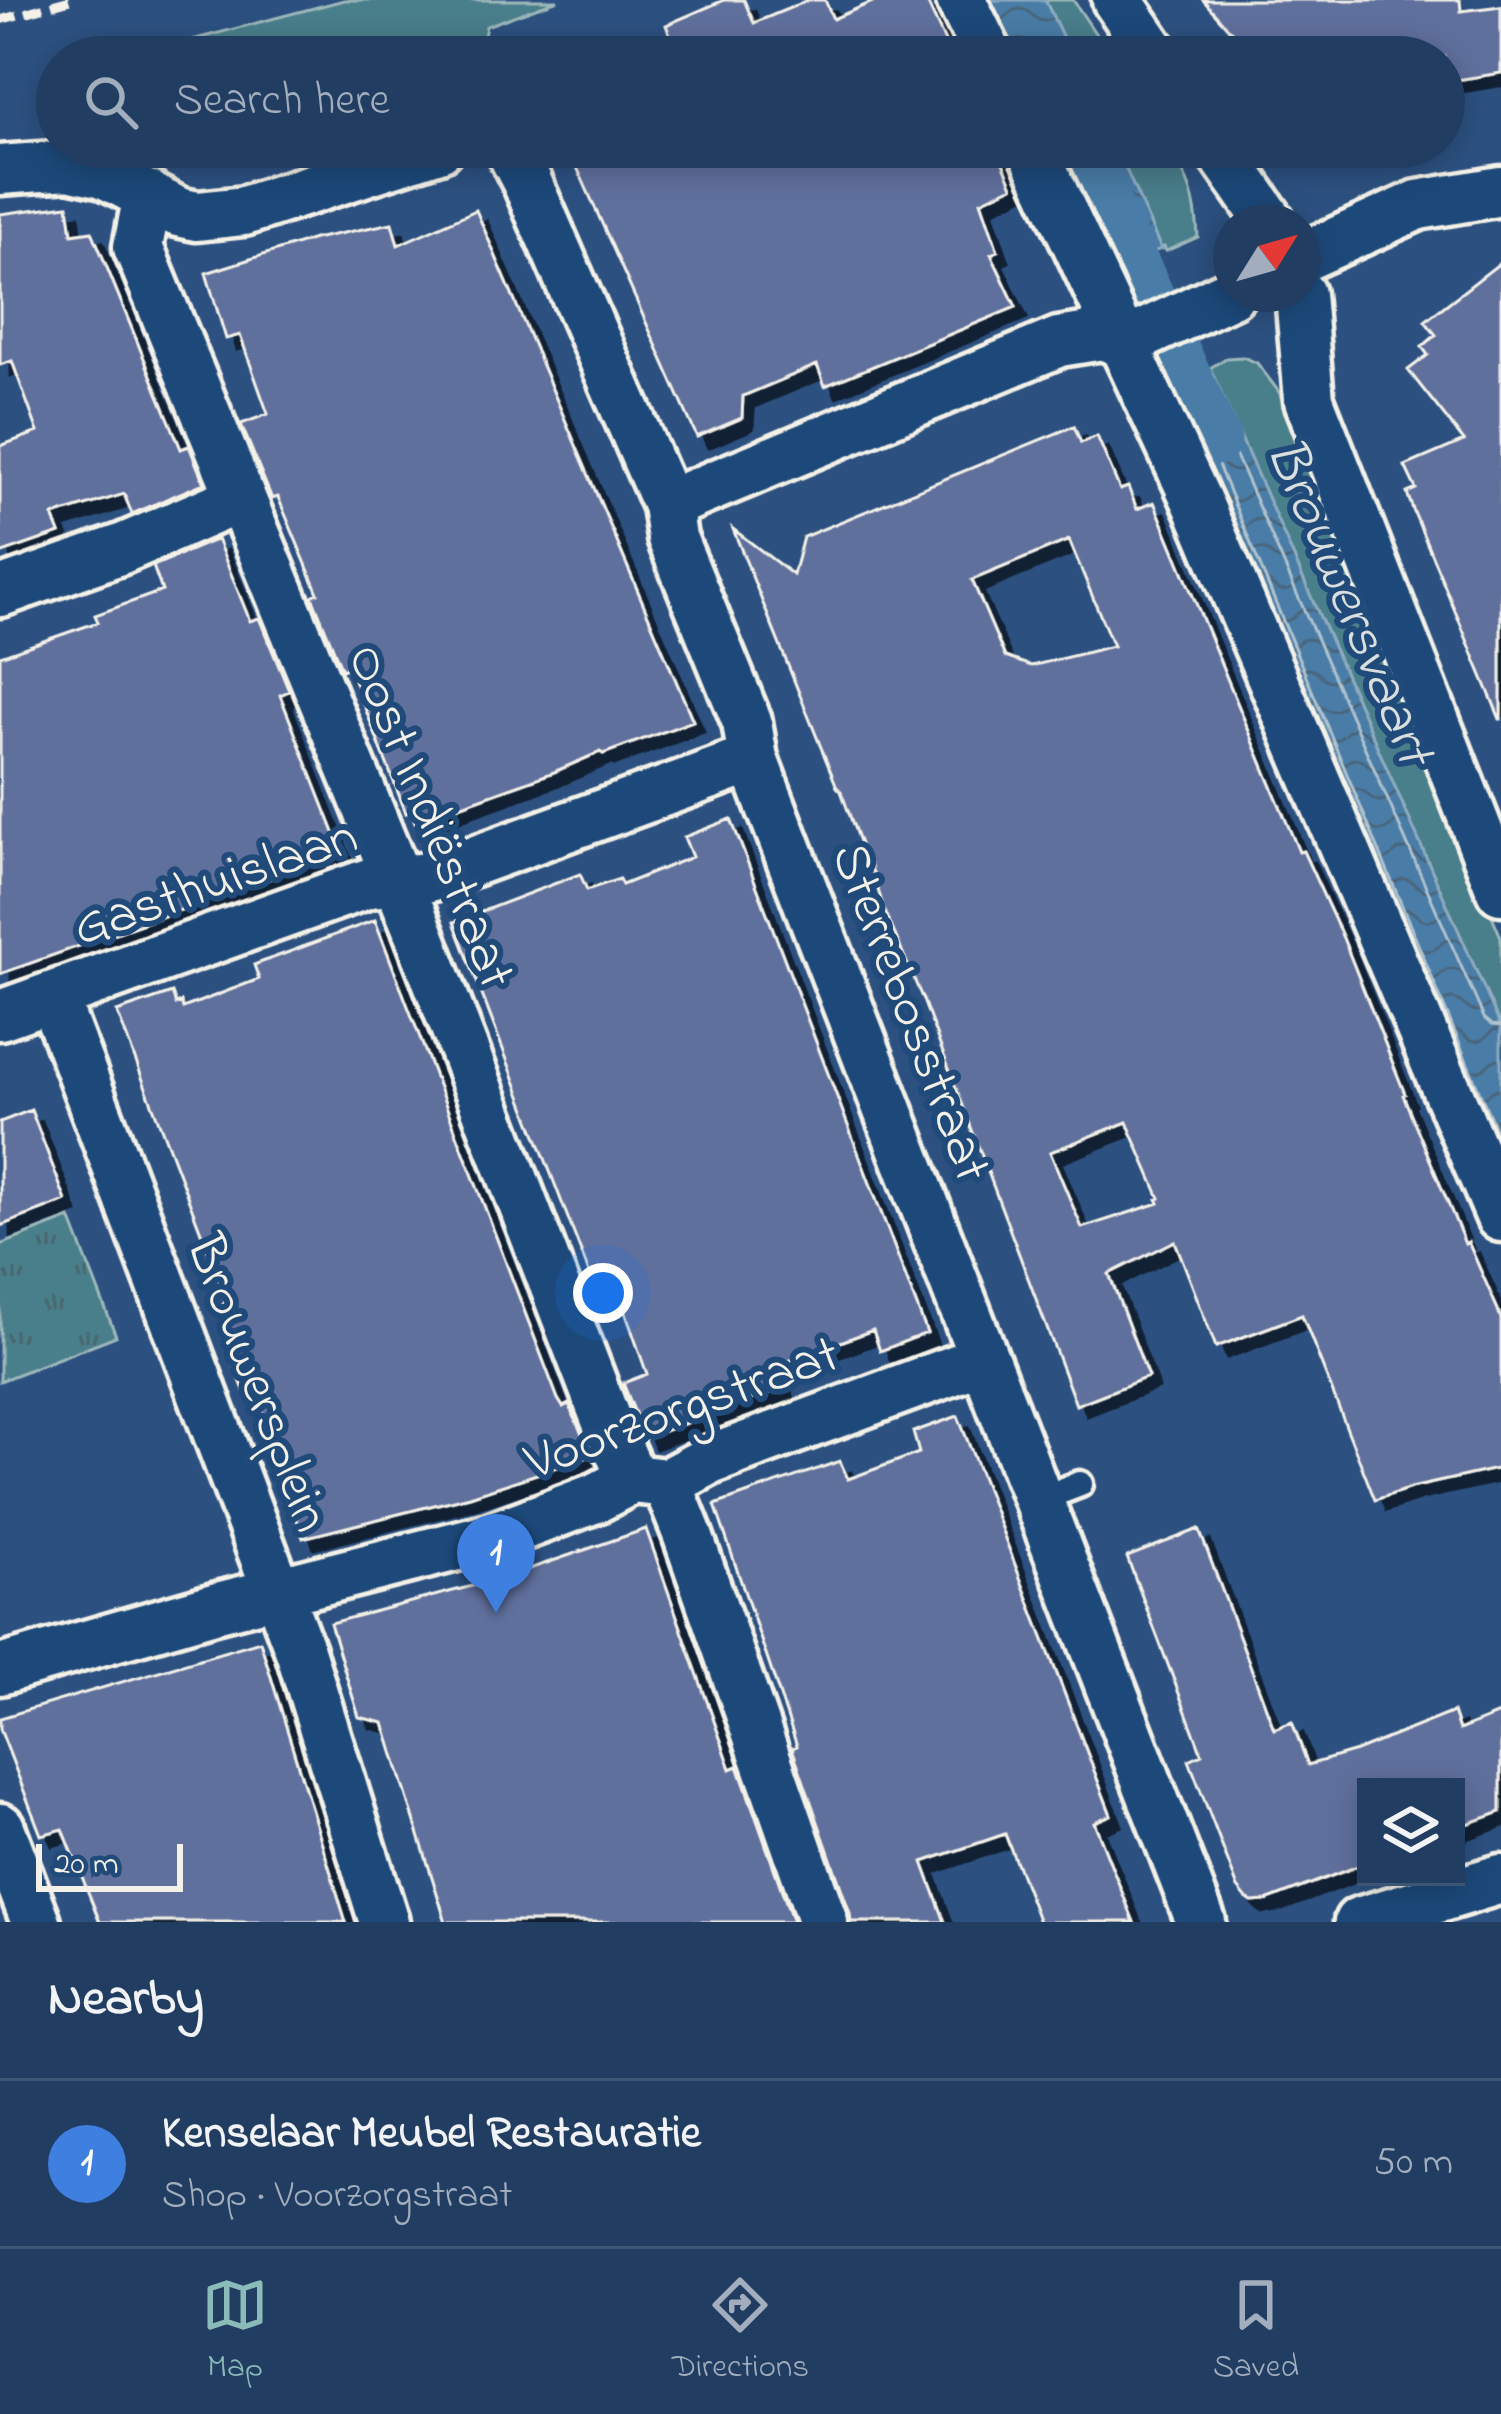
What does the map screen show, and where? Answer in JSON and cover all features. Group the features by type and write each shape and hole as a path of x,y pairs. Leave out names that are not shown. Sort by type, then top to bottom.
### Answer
{"street":[{"path":"961,0 979,36"},
{"path":"1117,0 1142,36"},
{"path":"0,170 36,167"},
{"path":"82,168 104,173 178,212 196,216 230,214 374,168"},
{"name":"Sterrebosstraat","path":"520,168 667,505 672,538 747,722 753,759 983,1359 1059,1492 1201,1922"},
{"path":"1043,168 1134,339 1501,1217"},
{"path":"1233,168 1258,204"},
{"path":"1321,249 1418,205 1501,191"},
{"name":"Oost Indiëstraat","path":"148,195 138,247 398,880 600,1405 687,1533 823,1922"},
{"path":"667,505 1059,342 1102,335 1134,339 1213,301"},
{"path":"1302,312 1310,400 1501,890"},
{"path":"0,592 122,549 239,498"},
{"name":"Gasthuislaan","path":"52,997 369,883 430,877 753,759"},
{"path":"0,1015 52,997"},
{"name":"Brouwersplein","path":"0,1670 278,1592 52,997"},
{"name":"Voorzorgstraat","path":"278,1592 492,1537 983,1359"},
{"path":"278,1592 384,1922"},
{"path":"0,1828 36,1922"},
{"path":"1359,1922 1501,1879"}],"green space":[{"path":"344,0 558,0 486,26 484,36 207,36"},
{"path":"1045,0 1073,0 1097,36 1062,36"},
{"path":"1125,168 1182,170 1198,237 1161,249"},
{"path":"1243,357 1257,363 1279,392 1349,579 1501,937 1501,1027 1210,368 1226,358"},
{"path":"70,1218 116,1336 0,1381 0,1245"}],"water":[{"path":"982,0 1045,0 1062,36 1000,36"},
{"path":"1067,168 1125,168 1161,249 1117,267"},
{"path":"1210,368 1501,1027 1501,1173 1172,387"}],"building":[{"path":"724,0 744,0 754,23 809,0 825,0 833,19 877,0 926,0 942,36 670,36 666,25"},
{"path":"1203,0 1460,0 1461,11 1501,6 1501,73 1465,79 1465,36 1235,36"},
{"path":"577,168 1005,168 1013,186 981,201 998,251 991,254 1016,307 825,386 817,365 743,396 742,418 697,437"},
{"path":"68,205 72,234 92,231 181,449 189,446 204,483 132,514 124,494 53,516 60,533 0,554 0,446 38,432 12,361 0,365 0,214"},
{"path":"476,210 693,721 415,822 411,811 406,813 349,667 342,670 312,596 318,593 241,424 268,414 240,335 226,339 206,273 314,239 392,223 398,245"},
{"path":"1501,262 1500,719 1413,510 1407,493 1416,489 1405,466 1464,441 1408,370 1428,355 1422,347 1436,335 1425,321"},
{"path":"1074,426 1081,443 1097,436 1120,490 1128,487 1137,509 1154,502 1299,852 1303,851 1343,938 1465,1244 1468,1242 1498,1310 1501,1468 1375,1500 1302,1315 1216,1347 1175,1241 1109,1274 1148,1377 1076,1405 870,864 733,529 793,575 803,537","holes":["1069,540 1113,646 1031,666 1005,657 972,580","1127,1122 1159,1203 1082,1228 1050,1152"]},
{"path":"217,539 250,621 259,618 289,691 280,695 342,853 0,974 0,656 98,622 95,615 162,591 153,566"},
{"path":"731,819 927,1333 880,1351 873,1330 775,1366 783,1388 645,1438 623,1383 647,1374 620,1297 601,1304 454,922 580,874 587,890 619,879 622,885 692,857 684,837"},
{"path":"375,920 558,1399 563,1407 569,1404 591,1456 470,1496 303,1538 255,1389 245,1393 222,1332 227,1330 219,1309 227,1300 117,1012 172,993 183,1008 259,979 254,965"},
{"path":"31,1110 66,1201 0,1226 0,1122"},
{"path":"958,1416 1111,1815 1094,1822 1134,1922 1039,1922 1005,1834 923,1862 945,1922 851,1922 715,1505 840,1461 848,1479 919,1453 913,1432"},
{"path":"646,1529 731,1769 738,1766 793,1922 446,1922 384,1723 359,1717 330,1623 503,1578"},
{"path":"1199,1529 1274,1729 1292,1722 1308,1765 1453,1712 1459,1730 1501,1713 1501,1812 1465,1825 1465,1778 1357,1778 1357,1866 1266,1901 1246,1898 1189,1760 1202,1754 1127,1557"},
{"path":"260,1641 346,1922 100,1922 63,1829 41,1835 0,1729 0,1718"}],"waterway":[{"name":"Brouwersvaart","path":"1089,168 1216,440"}],"railway":[{"path":"0,20 70,0"}],"place":[{"name":"Kenselaar Meubel Restauratie","path":"496,1613"}]}
